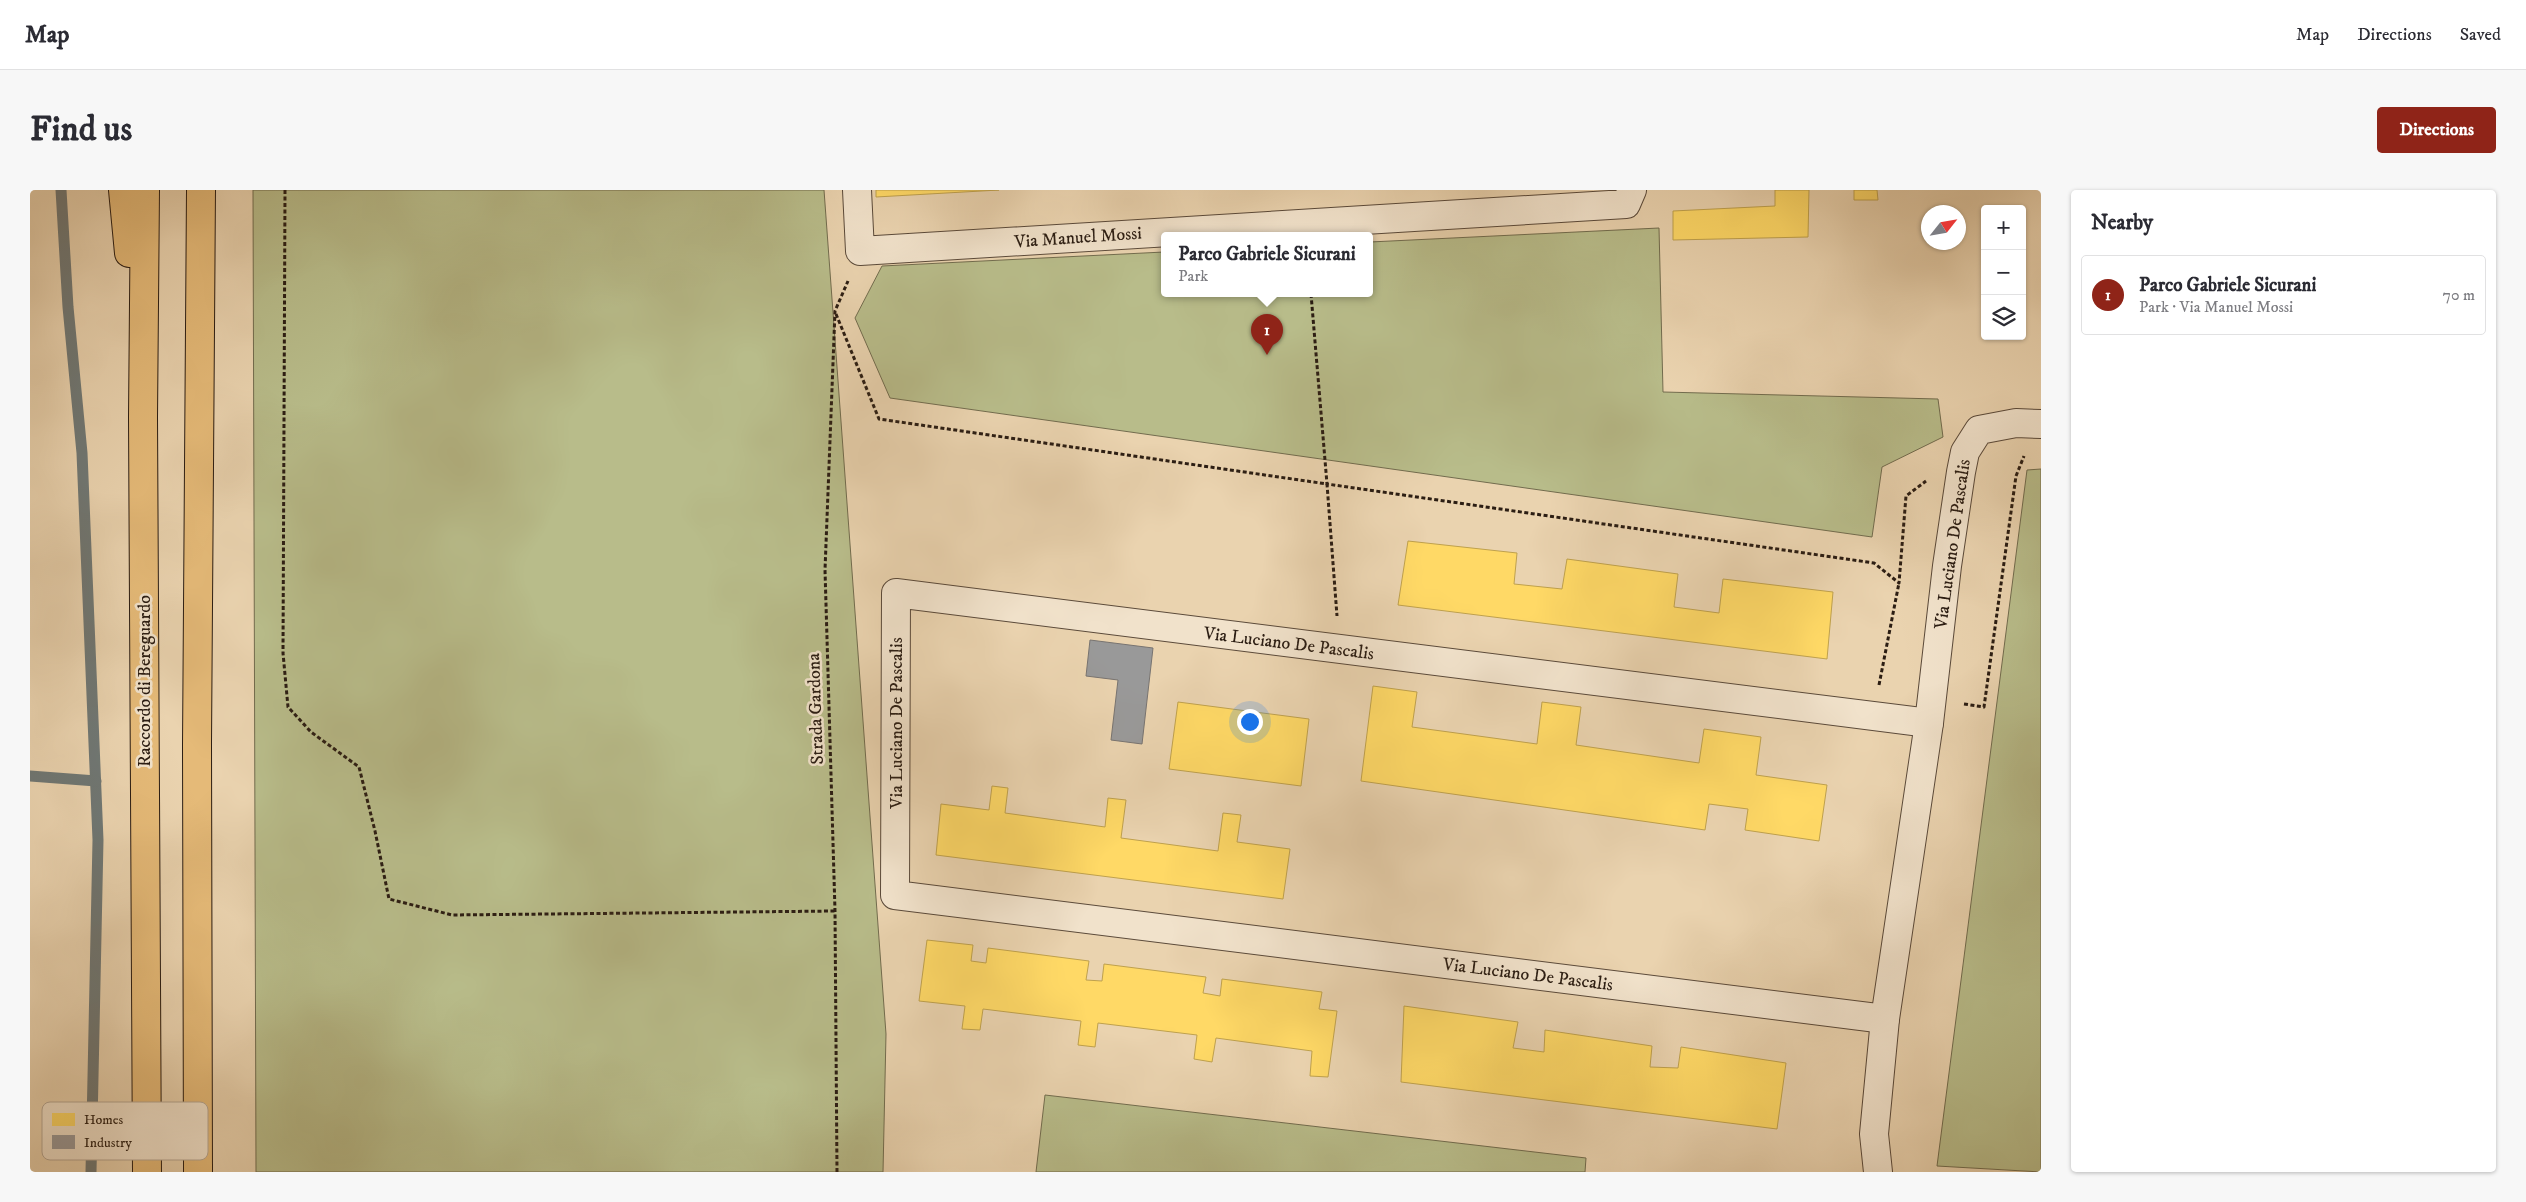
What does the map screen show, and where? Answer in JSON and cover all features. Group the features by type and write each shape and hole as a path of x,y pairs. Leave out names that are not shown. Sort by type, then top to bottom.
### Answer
{"highway":[{"path":"123,190 143,417"},
{"name":"Raccordo di Bereguardo","path":"145,190 143,417 147,1102"},
{"path":"198,1102 197,734 200,190"}],"street":[{"path":"857,190 860,251"},
{"name":"Via Manuel Mossi","path":"860,251 1629,197"},
{"name":"Via Luciano De Pascalis","path":"1878,1172 1874,1134 1885,1019 1929,723 1947,566 1965,452 1979,430 2016,423 2041,424"},
{"name":"Via Luciano De Pascalis","path":"1885,1019 895,895 896,594 1929,723"}],"path":[{"path":"285,190 283,653 288,707 311,732 359,766 375,830 389,900 452,915 835,911"},
{"name":"Strada Gardona","path":"837,1172 835,911 825,570 835,311 860,251"},
{"path":"1311,297 1340,649"},
{"path":"835,311 879,419 1874,563 1899,583"},
{"path":"1879,690 1899,583 1906,496 1965,452"},
{"path":"1955,703 1984,707 2016,476 2025,455 2033,455"}],"green space":[{"path":"253,190 824,190 886,1034 883,1172 256,1172"},
{"path":"1659,228 1663,392 1938,399 1943,437 1882,467 1872,537 890,398 855,318 882,266 1161,252 1161,297 1373,297 1373,242"},
{"path":"2041,469 2041,1172 1937,1166 2027,470"},
{"path":"1045,1095 1586,1158 1585,1172 1036,1172"}],"building: Homes":[{"path":"876,190 999,190 876,197"},
{"path":"1775,190 1809,190 1808,237 1673,240 1673,211 1775,206"},
{"path":"1854,190 1877,190 1878,200 1854,200"},
{"path":"1408,541 1517,553 1514,584 1562,589 1567,559 1678,574 1674,607 1719,613 1723,579 1833,592 1827,659 1398,605"},
{"path":"1373,686 1417,692 1412,727 1537,744 1542,702 1581,707 1576,745 1699,763 1704,729 1761,737 1756,775 1827,785 1819,841 1745,830 1748,809 1709,804 1705,830 1361,781"},
{"path":"1178,702 1309,719 1301,786 1169,769"},
{"path":"992,786 1008,788 1005,813 1105,827 1108,798 1126,800 1121,838 1218,851 1223,813 1241,815 1237,842 1290,849 1283,899 936,855 941,804 989,810"},
{"path":"927,940 973,945 971,961 986,963 988,948 1089,961 1086,980 1102,981 1104,964 1206,977 1203,993 1220,996 1222,979 1322,992 1319,1009 1337,1011 1328,1077 1310,1076 1312,1051 1216,1038 1212,1062 1194,1059 1197,1035 1098,1023 1095,1047 1078,1045 1081,1021 983,1009 980,1030 962,1029 965,1006 919,1001"},
{"path":"1404,1006 1518,1022 1513,1048 1544,1052 1545,1030 1652,1046 1650,1067 1678,1068 1681,1047 1786,1063 1777,1129 1401,1082"}],"building: Industry":[{"path":"1090,640 1153,648 1142,744 1111,740 1118,680 1086,676"}],"waterway":[{"path":"61,190 68,307 82,453 98,840 92,1102"},
{"path":"30,776 96,781"},
{"path":"91,1160 91,1172"}],"place":[{"name":"Parco Gabriele Sicurani","path":"1267,355"}]}
